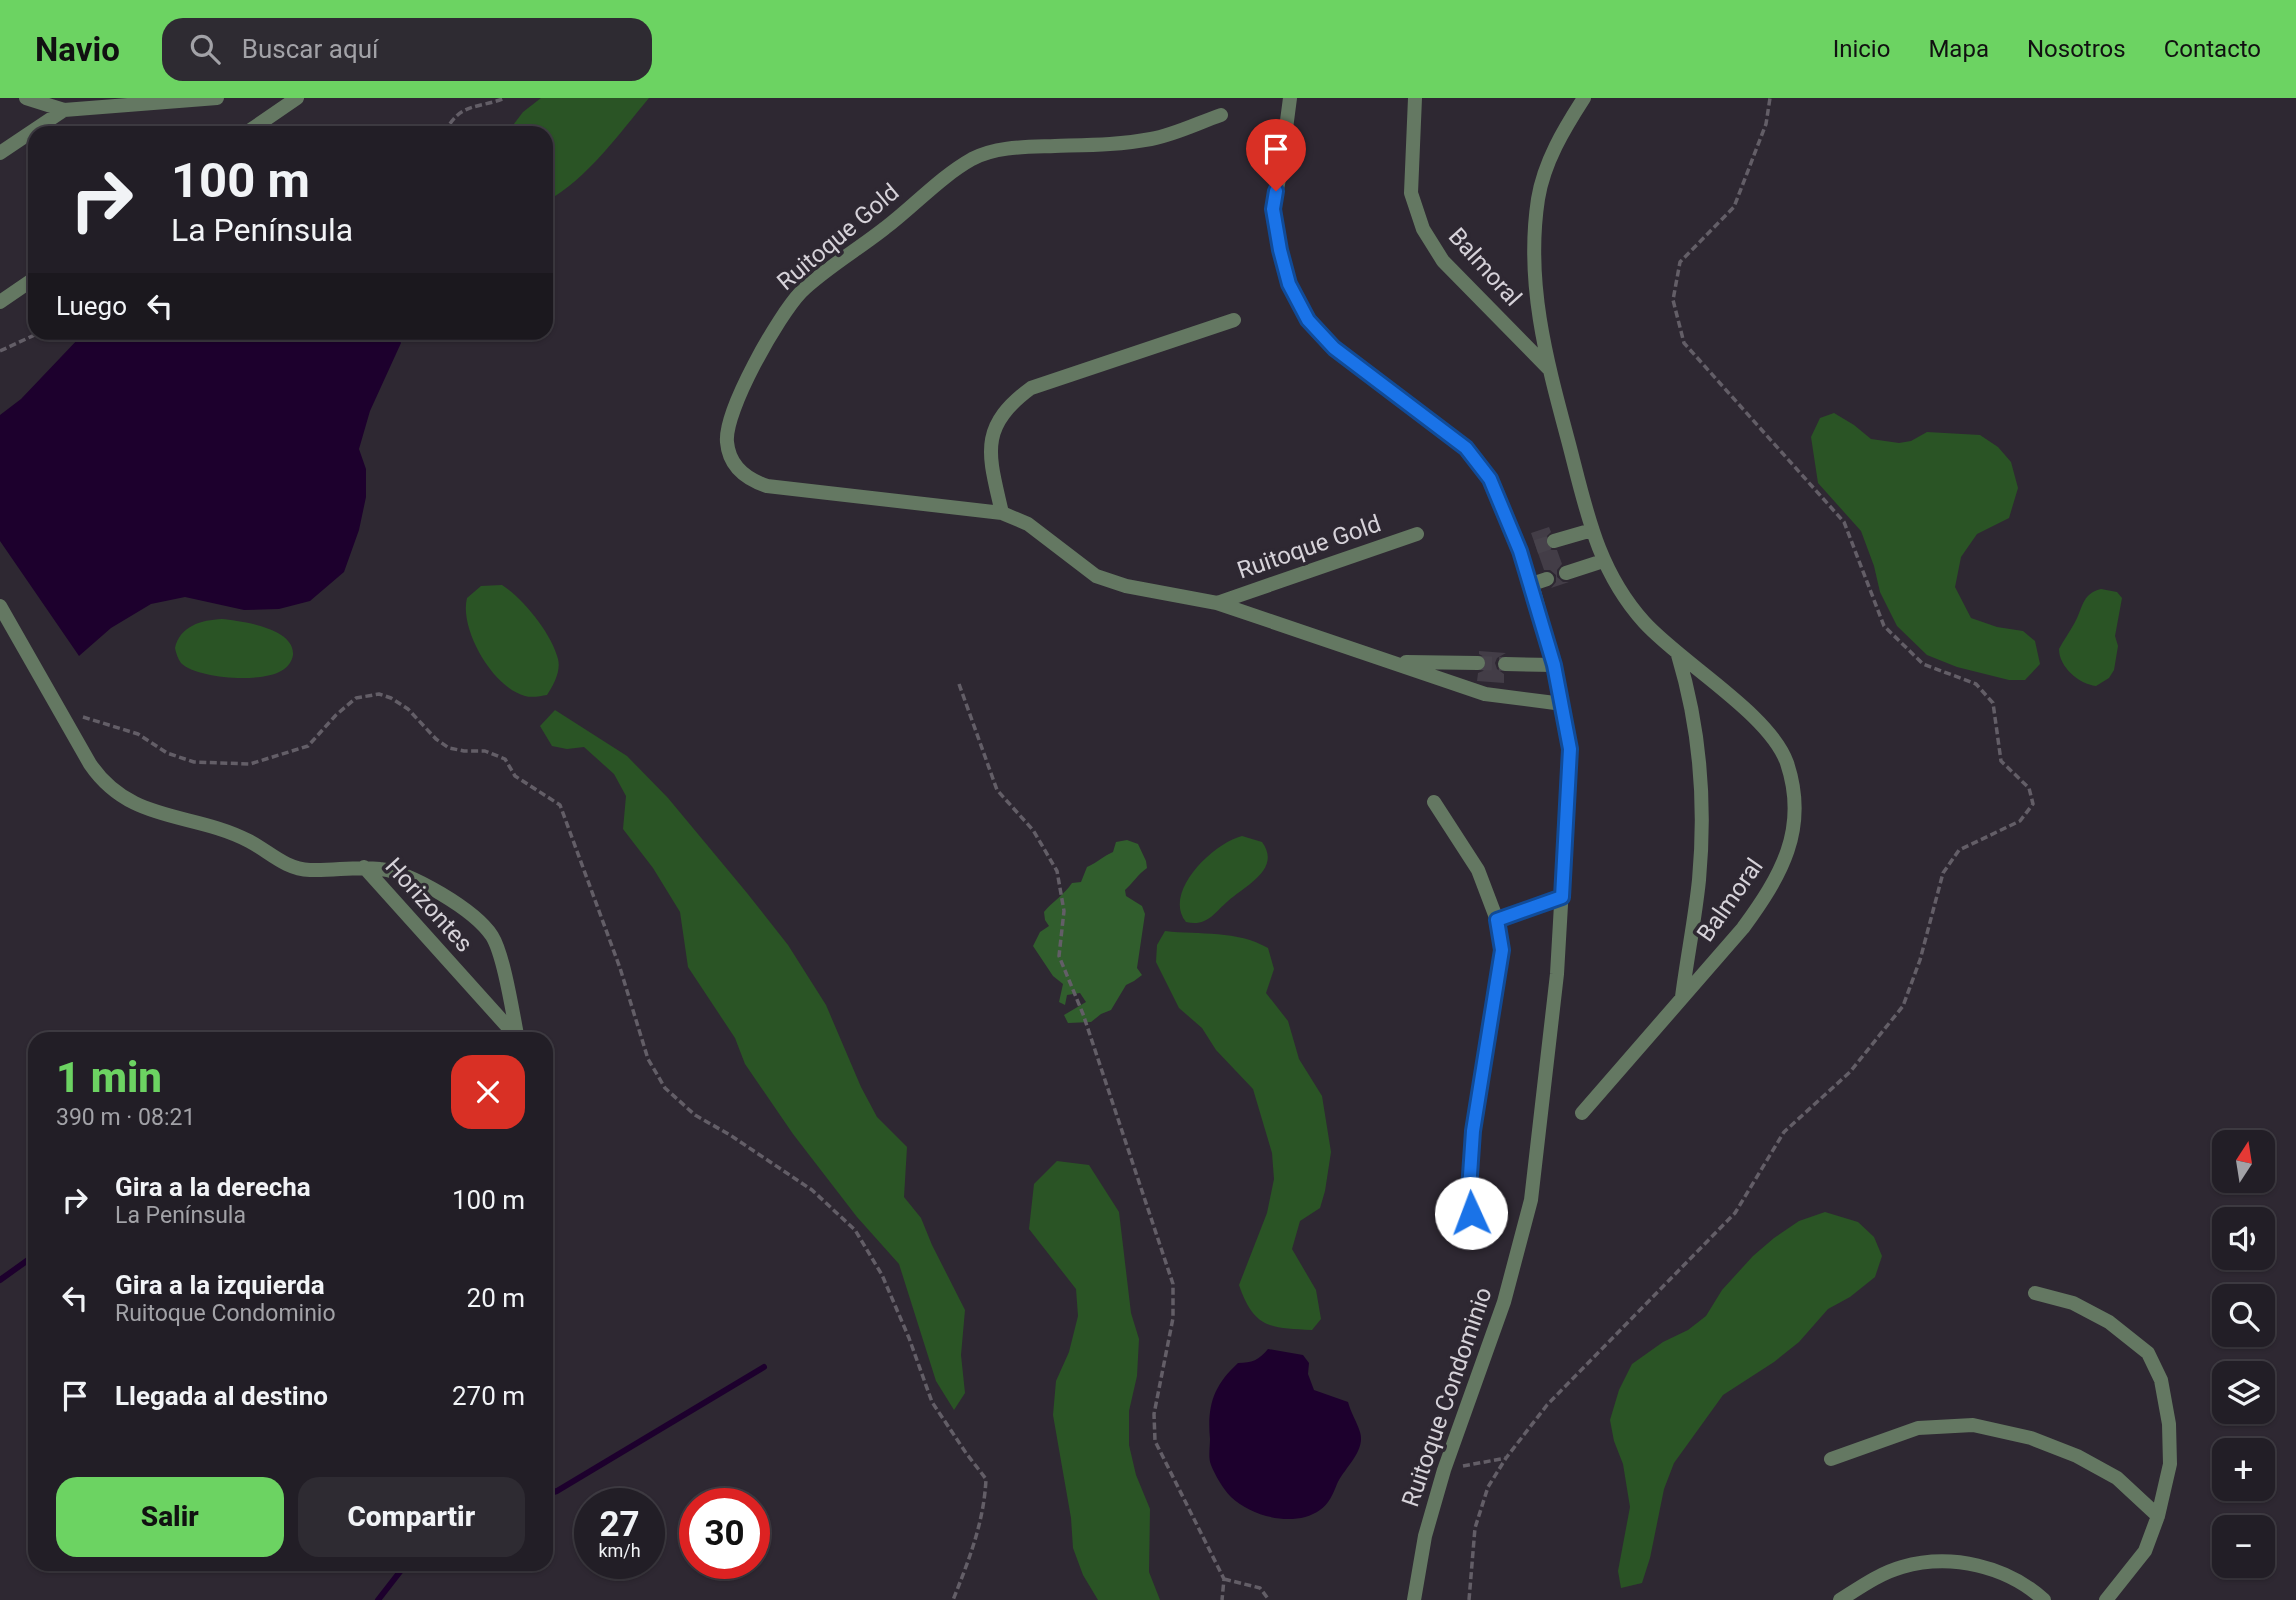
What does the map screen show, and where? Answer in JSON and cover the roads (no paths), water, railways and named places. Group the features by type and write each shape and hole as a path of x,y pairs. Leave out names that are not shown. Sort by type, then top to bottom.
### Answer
{"street":[{"path":"26,98 64,110 217,98"},
{"path":"256,126 297,98"},
{"name":"Ruitoque Condominio","path":"1290,98 1273,209 1289,284 1308,320 1334,348 1466,448 1490,479 1532,584 1563,704 1570,749 1555,986 1531,1200 1504,1302 1444,1470 1425,1536 1415,1600"},
{"name":"Balmoral","path":"1415,98 1411,193 1423,229 1443,261 1549,369"},
{"name":"Balmoral","path":"1582,1113 1743,928 1782,869 1794,830 1794,789 1786,760 1771,735 1746,710 1678,655 1644,623 1626,600 1603,561 1592,530 1549,369 1537,307 1532,251 1538,196 1557,142 1584,98"},
{"path":"40,126 64,110"},
{"name":"Ruitoque Gold","path":"1220,115 1153,139 1004,149 974,158 945,177 888,226 802,292 780,319 760,352 728,427 731,458 739,471 752,481 767,486 1002,513 1028,524 1097,576 1126,586 1217,603 1485,694 1563,704"},
{"path":"0,153 28,134"},
{"path":"0,302 28,283"},
{"path":"1002,513 991,465 992,441 998,418 1014,401 1031,387 1234,320"},
{"path":"1554,541 1592,530"},
{"name":"Ruitoque Gold","path":"1217,603 1417,534"},
{"path":"1520,551 1536,547"},
{"path":"1566,573 1603,561"},
{"path":"1532,584 1547,579"},
{"path":"0,606 101,780 118,795 146,809 227,832 250,842 291,867 310,870 364,867"},
{"name":"Balmoral","path":"1678,655 1696,723 1701,826 1699,880 1682,999"},
{"name":"Ruitoque Gold","path":"1392,662 1478,663"},
{"path":"1505,664 1554,665"},
{"path":"1434,802 1478,870 1497,920 1502,950 1473,1131 1469,1190 1471,1213"},
{"name":"Horizontes","path":"364,867 512,1032"},
{"name":"Horizontes","path":"364,867 383,869 428,885 481,923 493,937 499,952 516,1032"},
{"path":"1497,920 1562,897"},
{"path":"2035,1293 2073,1303 2109,1322 2148,1353 2161,1380 2169,1424 2170,1464 2158,1516 2145,1551 2106,1600"},
{"path":"1831,1459 1918,1428 1973,1425 2031,1438 2077,1456 2117,1478 2158,1516"},
{"path":"1840,1600 1867,1583 1902,1567 1937,1563 1972,1563 2004,1573 2044,1600"}],"waterway":[{"path":"0,1280 28,1260"},
{"path":"553,1492 764,1367"},
{"path":"378,1600 401,1571"}],"tunnel":[{"path":"1536,547 1554,541"},
{"path":"1478,663 1505,664"}]}
